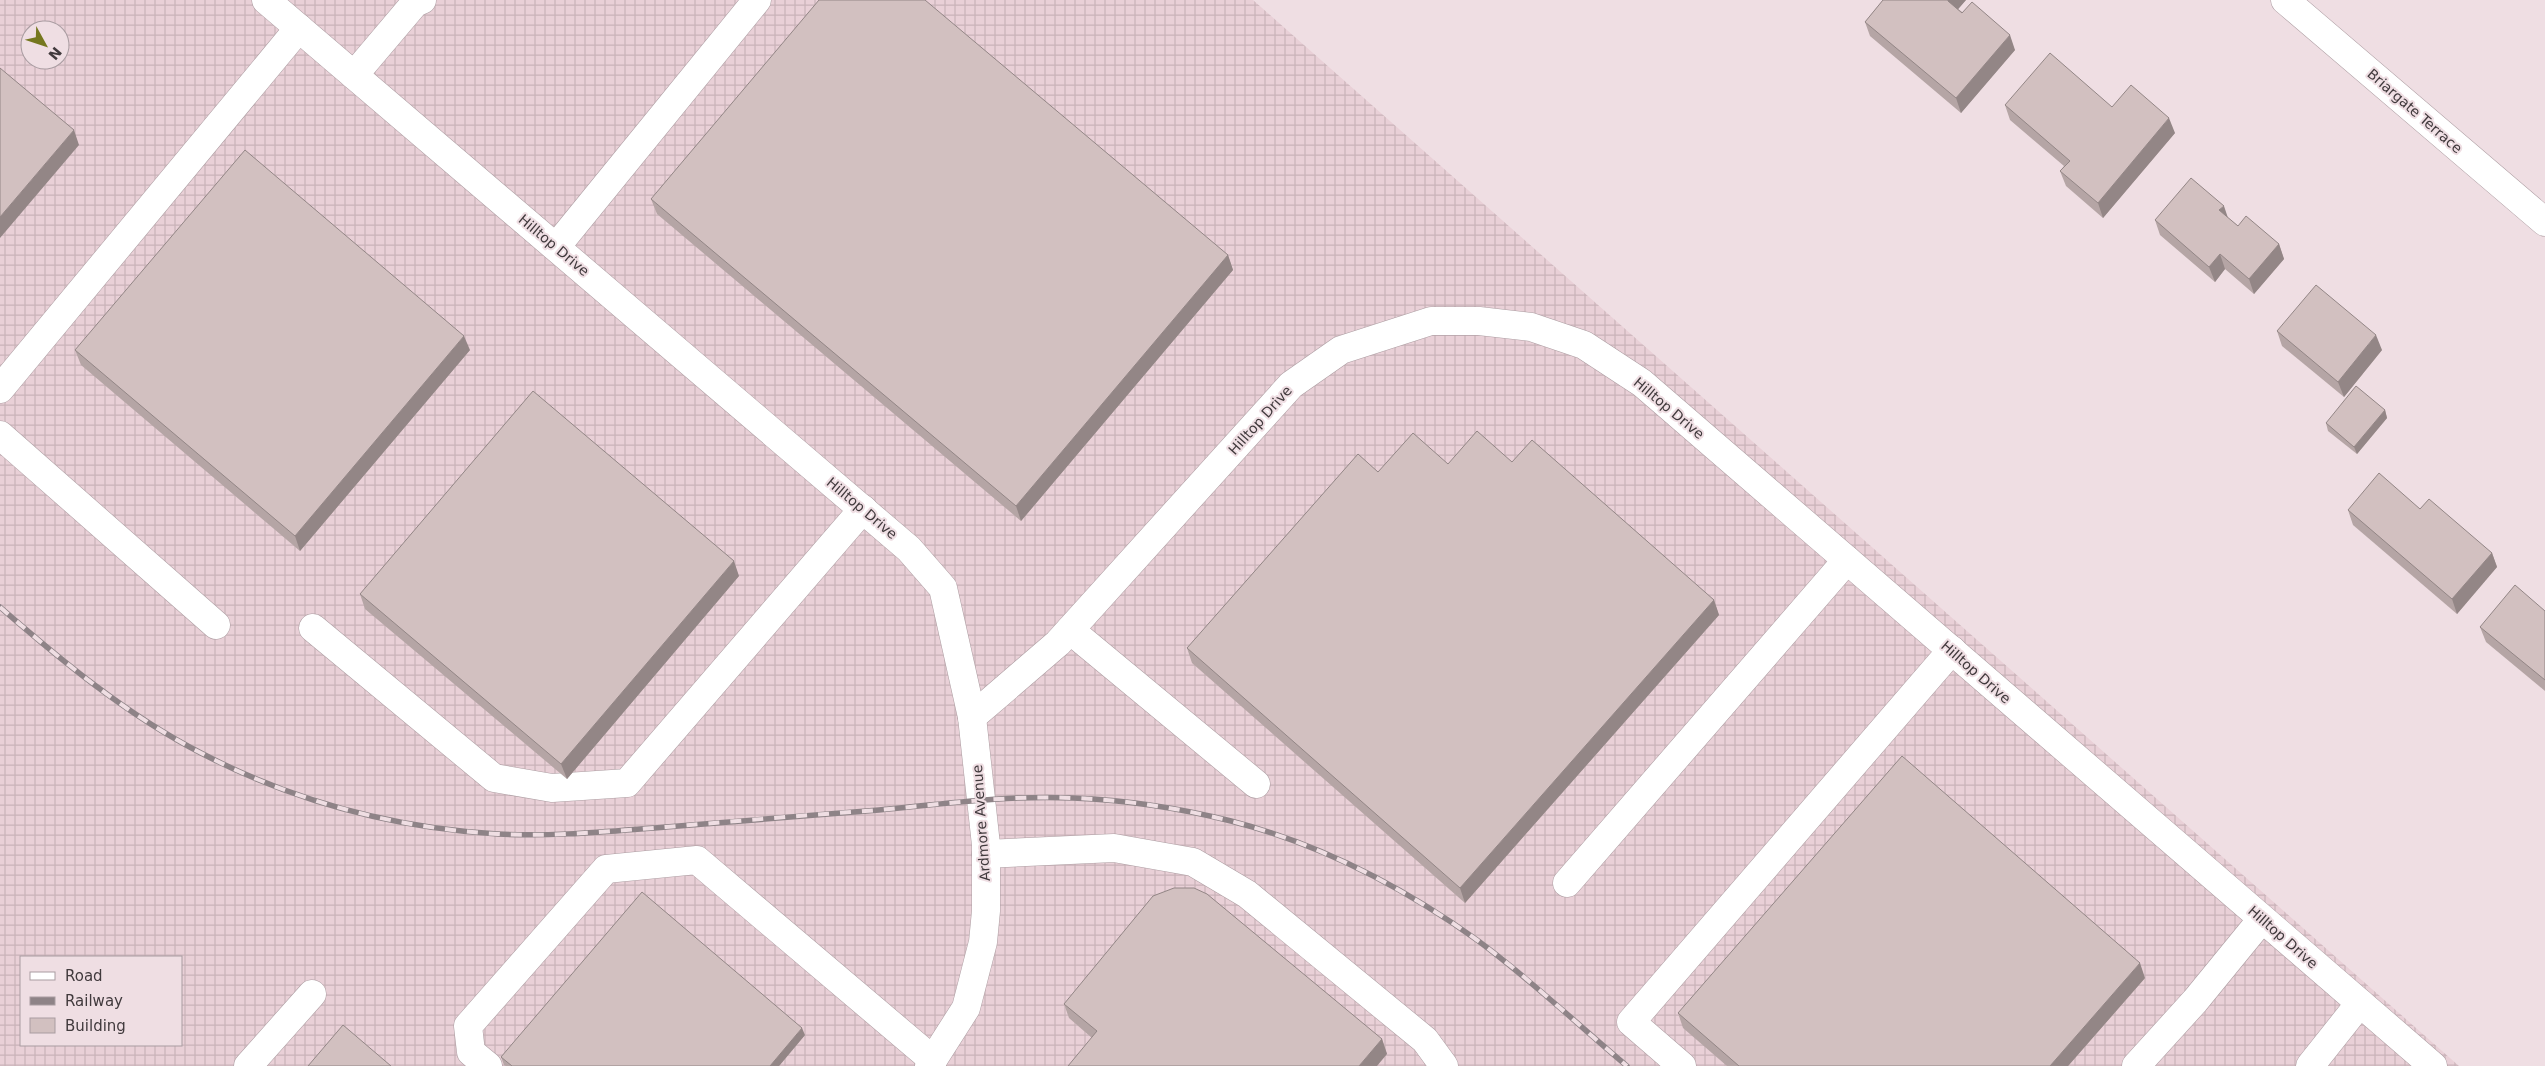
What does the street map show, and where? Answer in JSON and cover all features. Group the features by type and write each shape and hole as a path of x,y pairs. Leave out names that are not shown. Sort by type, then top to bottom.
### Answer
{"street":[{"name":"Hilltop Drive","path":"266,0 910,549 943,588 972,717 1058,643 1291,385 1341,350 1431,321 1479,321 1531,327 1584,345 1642,383 2433,1066"},
{"path":"354,75 415,3 422,0"},
{"path":"556,247 757,0"},
{"name":"Briargate Terrace","path":"2285,0 2545,222"},
{"path":"0,389 299,28"},
{"path":"0,435 216,625"},
{"path":"312,628 494,778 552,788 627,783 863,509"},
{"path":"1567,883 1847,560"},
{"path":"1070,630 1256,784"},
{"path":"1682,1066 1631,1022 1952,650"},
{"name":"Ardmore Avenue","path":"931,1063 966,1008 981,952 986,911 986,854 972,717"},
{"path":"986,854 1114,848 1193,862 1254,900 1425,1040 1444,1066"},
{"path":"488,1066 471,1052 468,1026 606,869 697,860 931,1063"},
{"path":"2136,1066 2194,1001 2262,919"},
{"path":"248,1066 312,994"},
{"path":"2310,1066 2360,1003"}],"shaded area":[{"path":"0,0 1253,0 2459,1066 0,1066"}],"building":[{"path":"819,0 925,0 1228,255 1016,506 651,199"},
{"path":"1883,0 1948,0 1962,13 1972,2 2010,35 1956,98 1865,22"},
{"path":"2050,53 2112,107 2131,85 2169,118 2098,203 2060,171 2070,161 2005,105"},
{"path":"0,68 74,130 0,217"},
{"path":"245,150 464,336 295,536 75,350"},
{"path":"2191,178 2224,206 2219,210 2238,226 2246,216 2279,244 2249,279 2220,254 2209,267 2155,220"},
{"path":"2316,285 2376,335 2338,382 2277,331"},
{"path":"2356,386 2385,410 2354,447 2326,423"},
{"path":"533,391 734,561 561,764 360,594"},
{"path":"1477,431 1512,462 1532,440 1714,600 1460,888 1187,648 1358,454 1378,472 1413,433 1448,464"},
{"path":"2379,473 2420,509 2429,499 2492,553 2452,599 2348,510"},
{"path":"2515,585 2545,611 2545,680 2480,627"},
{"path":"1902,756 2140,963 2050,1066 1739,1066 1678,1013"},
{"path":"1174,888 1194,888 1207,894 1382,1039 1359,1066 1068,1066 1097,1031 1064,1004 1153,896"},
{"path":"642,892 802,1028 770,1066 512,1066 501,1057"},
{"path":"343,1025 391,1066 308,1066"}],"railway":[{"path":"0,607 96,686 147,722 201,753 236,770 308,798 345,809 421,826 498,834 561,834 976,801 1049,797 1133,803 1192,812 1231,821 1297,842 1328,855 1360,869 1420,902 1477,940 1534,985 1627,1066"}]}
